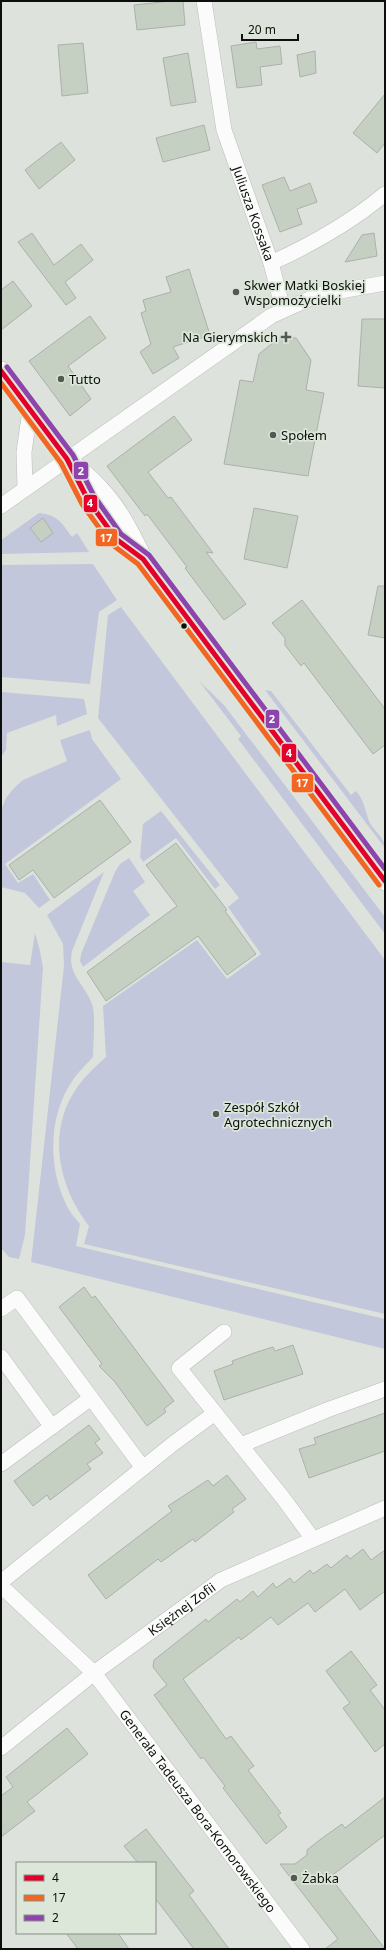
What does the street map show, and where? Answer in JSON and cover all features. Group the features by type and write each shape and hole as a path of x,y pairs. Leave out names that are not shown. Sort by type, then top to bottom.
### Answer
{"street":[{"name":"Juliusza Kossaka","path":"204,1 224,130 271,263 283,310"},
{"path":"271,263 315,243 344,226 385,194"},
{"path":"1,506 258,324 283,310 328,292 385,283"},
{"path":"1,371 67,459 101,490 131,534 143,559 385,882"},
{"path":"26,488 24,452 30,410"},
{"path":"1,1309 17,1298 143,1468"},
{"path":"224,1332 179,1368 283,1498 313,1539"},
{"path":"1,1357 52,1427"},
{"path":"240,1445 327,1410 385,1389"},
{"path":"1,1464 91,1398"},
{"path":"1,1582 143,1468 215,1414"},
{"name":"Księżnej Zofii","path":"1,1748 94,1673 221,1580 385,1508"},
{"name":"Generała Tadeusza Bora-Komorowskiego","path":"1,1586 94,1673 302,1949"}],"shaded area":[{"path":"39,513 51,515 58,520 72,537 77,533 89,552 1,554 1,540"},
{"path":"93,564 117,600 99,612 90,684 1,677 1,565"},
{"name":"Zespół Szkół Agrotechnicznych","path":"121,607 385,960 385,1314 84,1244 89,1226 78,1210 63,1176 59,1139 62,1121 68,1103 81,1082 106,1057 103,1006 197,940 227,979 261,954 228,907 239,898 98,718 108,615"},
{"path":"199,681 224,705 385,917 385,934 238,739 241,736"},
{"path":"265,690 271,691 351,795 356,791 363,803 370,823 382,838 385,848"},
{"path":"1,692 84,699 87,714 57,726 56,715 7,733 6,750 1,757"},
{"path":"90,730 92,739 121,779 5,864 18,883 33,874 50,900 39,908 25,893 1,887 1,810 6,798 23,780 67,761 60,740"},
{"path":"161,811 220,885 215,889 176,838 143,862 140,857 143,824"},
{"path":"129,858 145,882 133,891 150,915 83,967 80,961 81,954 115,872 120,864"},
{"path":"104,872 72,951 71,959 74,973 92,1004 94,1022 93,1057 75,1077 65,1094 59,1109 53,1141 56,1174 60,1189 66,1204 80,1224 76,1246 385,1319 385,1349 31,1262 64,966 63,944 47,915"},
{"path":"35,933 43,968 25,1235 19,1259 9,1257 1,1248 1,962 30,965"}],"building":[{"path":"183,1 185,25 137,30 134,5"},
{"path":"256,42 257,49 280,46 282,64 260,67 262,85 237,88 231,46"},
{"path":"83,43 88,93 62,96 58,45"},
{"path":"315,51 316,73 300,77 297,55"},
{"path":"188,53 196,102 171,106 163,58"},
{"path":"385,94 385,143 377,153 353,133"},
{"path":"204,125 210,150 163,162 156,138"},
{"path":"61,142 75,160 39,189 25,170"},
{"path":"284,177 290,191 310,183 317,202 297,209 302,224 280,232 262,185"},
{"path":"32,233 54,265 81,244 93,260 65,282 76,298 66,305 18,242"},
{"path":"374,233 377,256 345,262 362,235"},
{"path":"189,269 210,335 173,347 179,358 153,374 140,352 151,344 141,313 146,311 143,300 171,292 166,277"},
{"path":"13,281 32,306 1,330 1,290"},
{"path":"90,316 106,338 68,366 91,399 70,416 29,361"},
{"path":"362,319 385,319 385,388 358,386"},
{"name":"Społem","path":"285,333 289,338 296,338 311,360 306,390 324,393 308,476 224,464 240,380 253,382 259,354"},
{"path":"174,416 192,440 148,472 168,498 171,497 213,553 206,552 246,604 224,620 185,568 187,567 147,514 145,516 107,466"},
{"path":"254,508 298,516 287,568 244,559"},
{"path":"43,518 53,533 41,542 30,528"},
{"path":"378,586 385,586 385,638 368,635"},
{"path":"302,600 385,709 385,745 373,754 304,663 301,666 285,645 285,638 272,623"},
{"path":"100,800 131,842 54,898 33,870 19,880 9,865"},
{"path":"176,843 227,910 225,911 256,954 227,975 198,936 106,1001 87,972 177,906 146,865"},
{"path":"84,1287 92,1298 95,1296 174,1401 164,1409 166,1412 147,1426 115,1382 99,1366 102,1364 59,1307"},
{"path":"293,1345 303,1374 224,1400 214,1371 233,1364 232,1361 257,1352 273,1347 275,1351"},
{"path":"385,1413 385,1451 309,1478 299,1449 316,1444 314,1438"},
{"path":"89,1425 100,1439 95,1443 103,1453 87,1464 91,1469 58,1494 50,1500 47,1495 33,1506 14,1481"},
{"path":"227,1475 246,1499 232,1509 234,1512 195,1542 193,1539 161,1562 158,1559 106,1599 88,1575 172,1511 168,1506 208,1480 213,1486"},
{"path":"363,1549 371,1560 385,1550 385,1591 360,1610 345,1589 315,1612 308,1603 278,1625 271,1617 241,1640 239,1637 183,1679 226,1739 231,1736 254,1766 248,1770 281,1813 278,1815 287,1827 266,1844 223,1788 225,1786 203,1757 201,1759 154,1695 167,1685 153,1667 154,1660 206,1619 208,1622 237,1599 240,1602 253,1591 258,1597 273,1583 276,1588 290,1578 294,1583 310,1570 313,1574 327,1564 331,1568 347,1555 350,1559"},
{"path":"351,1651 377,1685 370,1690 385,1710 385,1744 375,1752 343,1708 350,1703 326,1671"},
{"path":"67,1728 88,1754 27,1802 35,1811 1,1837 1,1796 13,1787 6,1777"},
{"path":"385,1797 385,1835 330,1877 385,1949 325,1949 338,1939 280,1864 295,1864 307,1855 307,1850 321,1839 342,1824 345,1828"},
{"path":"146,1829 194,1891 189,1895 229,1949 194,1949 156,1899 156,1862 137,1862 124,1846"},
{"path":"67,1934 119,1934 129,1949 78,1949"}],"transit line":[{"name":"2","path":"7,367 73,455 94,496 121,534 149,555 385,869"},
{"name":"4","path":"1,371 67,459 88,500 116,539 143,559 385,881"},
{"name":"17","path":"1,383 61,463 82,504 110,543 138,564 379,885"}],"place":[{"name":"Skwer Matki Boskiej Wspomożycielki","path":"236,292"},
{"name":"Na Gierymskich","path":"286,337"},
{"name":"Tutto","path":"61,379"},
{"name":"Społem","path":"273,435"},
{"name":"Zespół Szkół Agrotechnicznych","path":"216,1114"},
{"name":"Żabka","path":"294,1878"}]}
